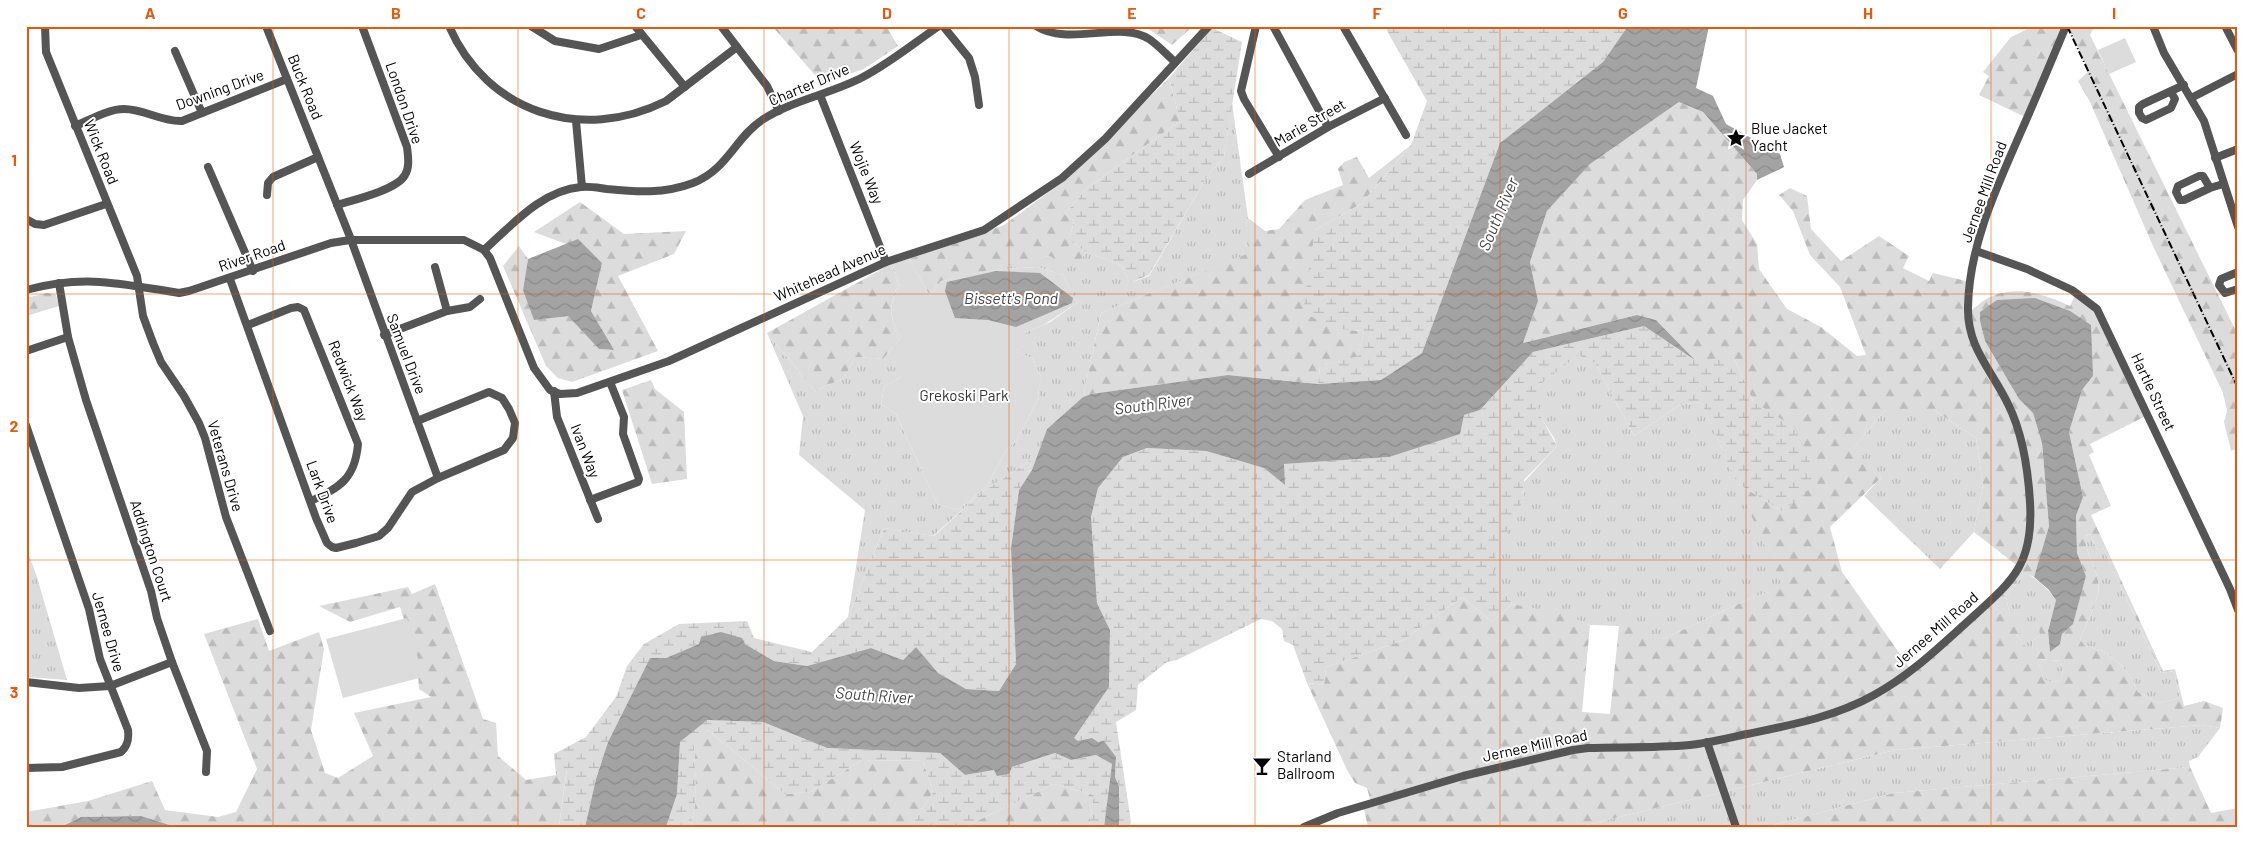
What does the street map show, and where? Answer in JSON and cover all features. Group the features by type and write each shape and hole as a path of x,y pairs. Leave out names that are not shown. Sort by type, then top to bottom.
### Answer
{"street":[{"name":"Wick Road","path":"45,26 46,52 139,285"},
{"name":"Buck Road","path":"266,26 337,205"},
{"name":"London Drive","path":"337,205 385,189 396,183 405,175 408,162 407,148 362,26"},
{"path":"448,26 474,67 501,92 550,115 576,121 606,120 632,115 666,101 737,47"},
{"path":"531,26 555,41 599,49 641,35"},
{"path":"635,26 685,87"},
{"path":"721,26 772,93 779,111"},
{"name":"Charter Drive","path":"484,250 533,207 556,194 582,187 647,193 673,190 694,183 710,174 727,160 762,120 779,111 862,78 939,26"},
{"path":"943,26 969,58 975,77 979,105"},
{"path":"1036,26 1061,34 1136,33 1149,38 1175,62"},
{"name":"Whitehead Avenue","path":"554,391 560,394 577,393 669,362 886,262 984,230 1062,178 1105,139 1209,26"},
{"path":"1256,26 1241,91 1244,100 1279,157"},
{"path":"1273,26 1328,126"},
{"path":"1343,26 1406,135"},
{"name":"Jernee Mill Road","path":"1304,827 1338,813 1463,776 1573,750 1707,742 1823,716 1874,695 1912,671 2000,593 2020,568 2029,539 2030,520 2026,464 2021,438 2008,403 1972,340 1968,305 1976,252 1997,187 2066,26"},
{"path":"2154,26 2162,48 2204,121 2222,184 2238,227"},
{"path":"2225,26 2238,51"},
{"path":"174,51 202,113"},
{"path":"2191,98 2238,74"},
{"name":"Downing Drive","path":"75,126 104,114 125,109 171,122 182,121 287,79"},
{"path":"2171,92 2175,99 2171,108 2146,120 2142,118 2139,113 2139,107 2184,85"},
{"name":"Wojie Way","path":"820,95 886,262"},
{"name":"Marie Street","path":"1249,174 1328,126 1385,98"},
{"path":"576,121 582,187"},
{"path":"2215,158 2238,150"},
{"path":"267,195 268,183 273,177 318,157"},
{"path":"208,167 253,271"},
{"path":"2210,188 2222,184"},
{"path":"26,218 35,224 44,225 106,204"},
{"path":"337,205 350,240"},
{"name":"River Road","path":"26,290 56,284 102,281 139,285 179,293 253,271 331,243 350,240 464,240 484,250"},
{"name":"Samuel Drive","path":"350,240 438,478"},
{"path":"484,250 490,258 534,368 541,380 554,391"},
{"name":"Hartle Street","path":"1976,252 2027,269 2072,290 2098,309 2230,588 2238,610"},
{"path":"435,267 447,312"},
{"path":"2238,272 2221,279 2219,285 2226,293 2238,289"},
{"name":"Lark Drive","path":"230,278 316,518 327,543 336,548 379,536 388,528 412,492 438,478 504,450 513,438 514,423 509,409 502,398 489,392 417,421"},
{"name":"Addington Court","path":"56,284 63,326 68,337 86,400 149,584 157,618 172,662 207,751 206,772"},
{"name":"Veterans Drive","path":"139,285 143,316 161,362 194,412 205,438 226,518 270,632"},
{"path":"384,335 447,312 470,307 480,299"},
{"name":"Redwick Way","path":"248,325 291,308 298,307 304,310 358,444 357,460 342,484 311,501"},
{"path":"26,351 68,337"},
{"path":"590,500 639,480 623,434 624,417 610,382"},
{"name":"Ivan Way","path":"554,391 557,417 598,519"},
{"name":"Jernee Drive","path":"26,425 89,609 96,644 110,686 128,730 129,738 125,748 120,752 62,767 26,768"},
{"path":"26,682 79,688 110,686 172,662"},
{"path":"1707,742 1736,827"}],"green space":[{"path":"772,26 886,26 898,46 864,69 822,83"},
{"path":"1144,26 1193,26 1172,45"},
{"path":"1387,26 1628,26 1603,62 1500,143 1422,353 1381,380 1318,384 1320,366 1358,356 1364,331 1334,329 1303,312 1315,230 1361,204 1411,145 1427,101 1387,31"},
{"path":"2034,26 2066,26 2027,118 1979,95 1989,76 1983,72 2011,37"},
{"path":"2067,26 2098,26 2093,29 2090,35 2238,335 2238,448 2231,451 2224,422 2227,411 2223,393 2153,246 2090,102 2078,81 2089,71"},
{"path":"1212,28 1242,42 1224,157 1208,175 1149,275 1130,283 1121,265 1086,252 1069,240 1074,221 1065,214 1087,188 1180,121 1169,78"},
{"path":"2125,38 2136,62 2109,74 2098,50"},
{"path":"1169,78 1180,121 1087,188 1065,214 1074,221 1069,240 1086,252 1076,267 1049,256 941,281 929,294 909,259 1004,225 1068,178"},
{"path":"1679,102 1703,112 1757,174 1757,180 1743,200 1742,220 1757,244 1759,269 1787,309 1821,327 1857,356 1866,355 1840,287 1810,255 1793,211 1779,195 1790,188 1807,196 1811,229 1841,261 1879,236 1909,256 1903,268 1929,281 1933,273 1970,282 1968,313 1990,297 2000,293 2021,291 2041,295 2070,306 2076,293 2097,309 2148,415 2090,444 2094,452 2089,455 2111,506 2091,515 2163,671 2175,669 2184,706 2204,701 2223,708 2220,728 2202,725 1895,750 1578,827 1368,827 1363,806 1371,803 1367,788 1355,783 1347,770 1307,683 1324,685 1326,667 1404,640 1462,597 1492,622 1512,604 1563,614 1590,625 1582,712 1610,714 1619,626 1646,628 1663,639 1749,599 1783,587 1737,483 1782,511 1764,409 1753,401 1735,360 1695,360 1656,320 1637,315 1523,343 1538,301 1530,262 1547,211 1590,164","holes":["1980,321 2093,376 2082,390 2069,432 2083,497 2076,516 2077,553 2086,576 2073,623 2062,634 2060,644 2050,652 2049,626 2044,624 2039,626 2040,636 2032,641 2033,648 2029,650 2016,636 2019,633 2024,633 2026,622 2010,616 2006,596 2025,573 2034,577 2049,526 2042,443 2033,413 2019,399 1985,341","1885,410 1934,410 1976,438 1983,485 1974,532 2020,568 1912,671 1842,572 1830,527 1881,478 1853,449","2090,534 2097,550 2103,548 2161,673 2174,671 2180,698 2158,703 2138,692 2130,676 2118,662 2102,651 2085,646 2080,639 2093,610 2099,587 2097,575 2087,548 2086,536","2037,659 2061,661 2063,676 2058,682 2044,680"]},
{"path":"1232,103 1248,218 1246,224 1253,252 1101,313 1083,397 1047,429 1032,470 1025,472 1030,467 1031,460 981,493 933,536 884,528 848,617 865,510 799,455 803,416 767,333 815,391 844,378 855,357 883,359 899,340 892,318 891,312 892,304 898,285 891,264 909,259 929,294 941,281 980,270 1049,256 1076,266 1086,252 1121,265 1130,283 1149,276 1208,175 1224,157","holes":["909,260 930,296 941,282 964,275 1004,269 1038,267 1063,275 1077,303 1050,322 1025,333 1025,345 1013,351 1032,358 1042,379 1038,389 1039,397 1016,442 1008,447 987,486 958,510 937,504 896,414 881,404 884,387 901,377 901,339 892,317 892,304 900,285 893,266"]},
{"path":"1411,145 1361,204 1315,230 1334,329 1364,331 1358,357 1320,366 1318,384 1228,375 1091,394 1083,397 1101,313 1252,252 1246,224 1248,218 1265,231 1279,229 1305,200 1343,185 1338,169 1344,162 1357,157 1369,178"},
{"path":"580,202 624,234 686,231 674,254 618,276 658,351 572,382 558,378 546,366 503,266 519,246 528,259 523,290 568,316 599,349 613,350 591,311 602,263 566,244 534,232"},
{"name":"Grekoski Park","path":"909,259 930,296 941,282 964,275 1004,269 1038,267 1063,275 1077,303 1045,324 1025,333 1025,345 1014,351 1032,358 1042,379 1038,389 1039,397 1016,442 1008,447 987,486 958,510 937,504 896,414 881,404 884,387 901,377 901,339 892,317 892,304 900,285 893,266"},
{"path":"891,264 898,285 891,312 899,340 883,359 855,357 844,378 815,391 767,333"},
{"path":"47,293 56,295 59,306 26,316 26,298"},
{"path":"1644,326 1695,360 1735,360 1753,401 1795,428 1818,480 1799,499 1782,511 1737,483 1701,402 1679,405 1634,436 1595,363 1578,355 1537,387 1537,410 1557,446 1524,480 1523,501 1491,566 1512,604 1492,622 1462,597 1404,640 1326,667 1324,685 1307,683 1293,645 1284,641 1282,629 1272,621 1261,619 1177,660 1167,662 1138,685 1136,710 1116,722 1131,822 1129,827 1119,827 1119,786 1115,777 1116,757 1092,739 1078,741 1073,738 1109,687 1110,630 1097,603 1091,517 1098,488 1123,457 1147,448 1206,451 1264,468 1284,484 1283,464 1389,457 1463,415 1480,410 1533,352"},
{"path":"1578,354 1595,363 1634,436 1679,405 1701,402 1784,587 1749,599 1663,639 1619,626 1590,625 1563,615 1512,604 1490,566 1523,501 1524,482 1557,446 1536,410 1537,387"},
{"path":"651,380 655,389 684,412 687,479 652,484 622,390"},
{"path":"1885,410 1934,410 1976,438 1983,485 1974,532 1940,569 1864,496 1881,478 1852,450"},
{"path":"1031,460 1030,467 1026,472 1032,470 1019,490 1011,548 1016,664 999,691 966,689 937,673 916,647 903,660 871,648 807,666 774,661 745,644 699,644 666,658 650,658 608,742 596,779 585,827 559,827 567,768 556,775 554,754 586,737 616,697 627,666 644,644 679,624 747,621 754,638 812,652 848,617 884,528 934,536 981,493"},
{"path":"2090,534 2097,550 2103,548 2161,673 2174,671 2180,698 2158,703 2138,692 2130,676 2118,662 2102,651 2085,646 2080,639 2093,610 2099,587 2097,575 2087,548 2086,536"},
{"path":"26,547 37,577 67,680 26,677"},
{"path":"2025,573 2042,584 2056,600 2049,626 2044,624 2040,636 2032,641 2033,649 2029,651 2016,636 2019,632 2010,616 2006,596"},
{"path":"435,584 483,719 496,723 498,756 526,780 556,775 567,767 559,827 176,827 141,816 81,817 61,827 26,827 26,812 88,801 152,781 165,810 218,817 236,812 257,769 204,634 258,619 269,651 319,632 324,649 311,730 325,773 338,778 373,756 354,713 431,697 419,689 417,660 400,607 350,622 319,606 408,587 412,594"},
{"path":"407,618 423,677 343,698 326,639"},
{"path":"2037,659 2061,661 2063,676 2058,682 2044,681"},
{"path":"706,720 763,722 827,748 940,753 965,775 1012,767 1055,753 1071,760 1096,755 1112,764 1104,827 1089,827 1094,795 1054,784 964,827 913,827 912,825 933,792 923,761 862,760 810,792 785,794 708,730 694,743 696,798 691,827 666,827 677,794 680,742"},
{"path":"2202,725 2220,728 2198,757 2189,761 2190,767 1894,793 1766,827 1578,827 1895,750"},
{"path":"708,730 785,794 810,792 862,760 923,761 933,792 912,825 913,827 691,827 696,798 694,742"},
{"path":"2190,767 2211,813 2238,808 2238,827 1766,827 1894,793"},
{"path":"1054,784 1094,795 1089,827 964,827"}],"water":[{"name":"South River","path":"1628,26 1709,26 1696,88 1713,96 1726,124 1780,154 1784,167 1757,180 1757,174 1703,112 1679,102 1590,164 1547,211 1530,262 1538,301 1523,343 1637,315 1656,320 1695,360 1644,326 1533,352 1480,410 1464,415 1460,434 1389,457 1284,464 1285,485 1264,468 1206,451 1147,448 1123,457 1098,488 1091,517 1097,603 1110,630 1109,687 1074,738 1078,741 1092,738 1098,742 1104,741 1116,757 1115,777 1119,786 1119,827 1104,827 1112,764 1096,755 1071,760 1055,753 1012,767 1009,774 997,776 994,770 965,775 940,753 827,748 763,722 707,720 680,742 677,794 666,827 585,827 596,779 608,742 650,658 666,658 699,644 701,637 721,632 742,638 745,644 774,661 807,666 871,648 903,660 916,647 938,673 966,689 999,691 1016,664 1011,548 1019,490 1032,470 1047,429 1083,397 1091,394 1228,375 1318,384 1381,380 1422,353 1500,143 1603,62"},
{"path":"578,239 602,263 591,311 614,350 599,349 568,316 534,320 523,290 528,259"},
{"name":"Bissett's Pond","path":"996,271 1040,273 1073,298 1072,303 1016,327 988,320 955,318 945,291 947,282"},
{"path":"2035,298 2070,311 2091,325 2093,376 2082,390 2069,432 2083,497 2076,516 2077,553 2086,576 2073,624 2062,634 2060,644 2050,652 2048,631 2056,600 2048,589 2034,577 2049,526 2042,443 2033,413 2019,399 1985,341 1980,321 1980,312 1997,300"},
{"path":"141,816 176,827 61,827 81,817"}],"railway":[{"path":"2067,26 2238,388"},
{"path":"2231,827 2238,825"}],"place":[{"name":"Blue Jacket Yacht","path":"1736,138"},
{"name":"Starland Ballroom","path":"1262,766"}]}
